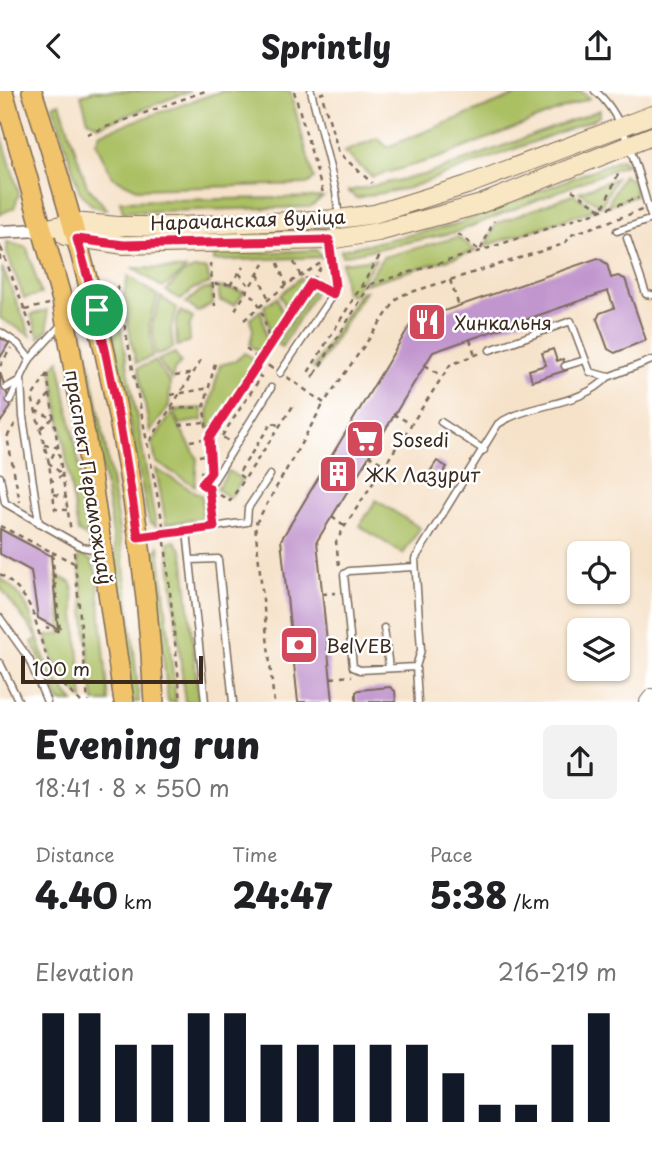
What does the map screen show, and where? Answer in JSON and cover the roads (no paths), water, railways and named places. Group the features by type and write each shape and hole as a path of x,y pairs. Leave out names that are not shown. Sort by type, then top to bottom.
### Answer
{"main road":[{"name":"праспект Пераможцаў","path":"3,91 65,321 124,702"},
{"name":"праспект Пераможцаў","path":"32,91 97,310 121,425 138,537 154,702"},
{"name":"Нарачанская вуліца","path":"75,230 118,226 340,219 405,207 652,115"},
{"name":"Нарачанская вуліца","path":"75,230 124,245 337,239 411,225 478,205 652,136"},
{"path":"41,230 75,230"}],"street":[{"path":"0,232 41,230"},
{"path":"648,702 652,697"}],"lane":[{"path":"280,373 333,294 335,286 340,219 311,91"},
{"path":"595,91 605,99 621,127 652,219 617,232"},
{"path":"627,238 646,294 652,295"},
{"path":"10,400 30,359 65,321"},
{"path":"490,350 571,321 590,372 608,377"},
{"path":"0,332 18,344 30,359"},
{"path":"565,366 585,360"},
{"path":"418,702 416,667 421,650 413,567 498,424 511,415 595,391 608,377 652,360"},
{"path":"6,388 21,379"},
{"path":"21,379 23,417 39,523"},
{"path":"214,527 209,488 271,388"},
{"path":"441,422 484,450"},
{"path":"138,537 164,530 187,531 247,522 248,508 270,475"},
{"path":"0,477 2,502 82,547 102,551"},
{"path":"187,531 205,702"},
{"path":"191,560 215,557 218,559 233,702"},
{"path":"413,567 349,571 344,574 353,667 360,670 416,667"},
{"path":"0,618 29,659 47,702"},
{"path":"384,628 389,668"},
{"path":"0,663 19,702"}],"place":[{"name":"Хинкальня","path":"427,322"},
{"name":"Sosedi","path":"365,439"},
{"name":"ЖК Лазурит","path":"338,474"},
{"name":"BelVEB","path":"299,645"}]}
